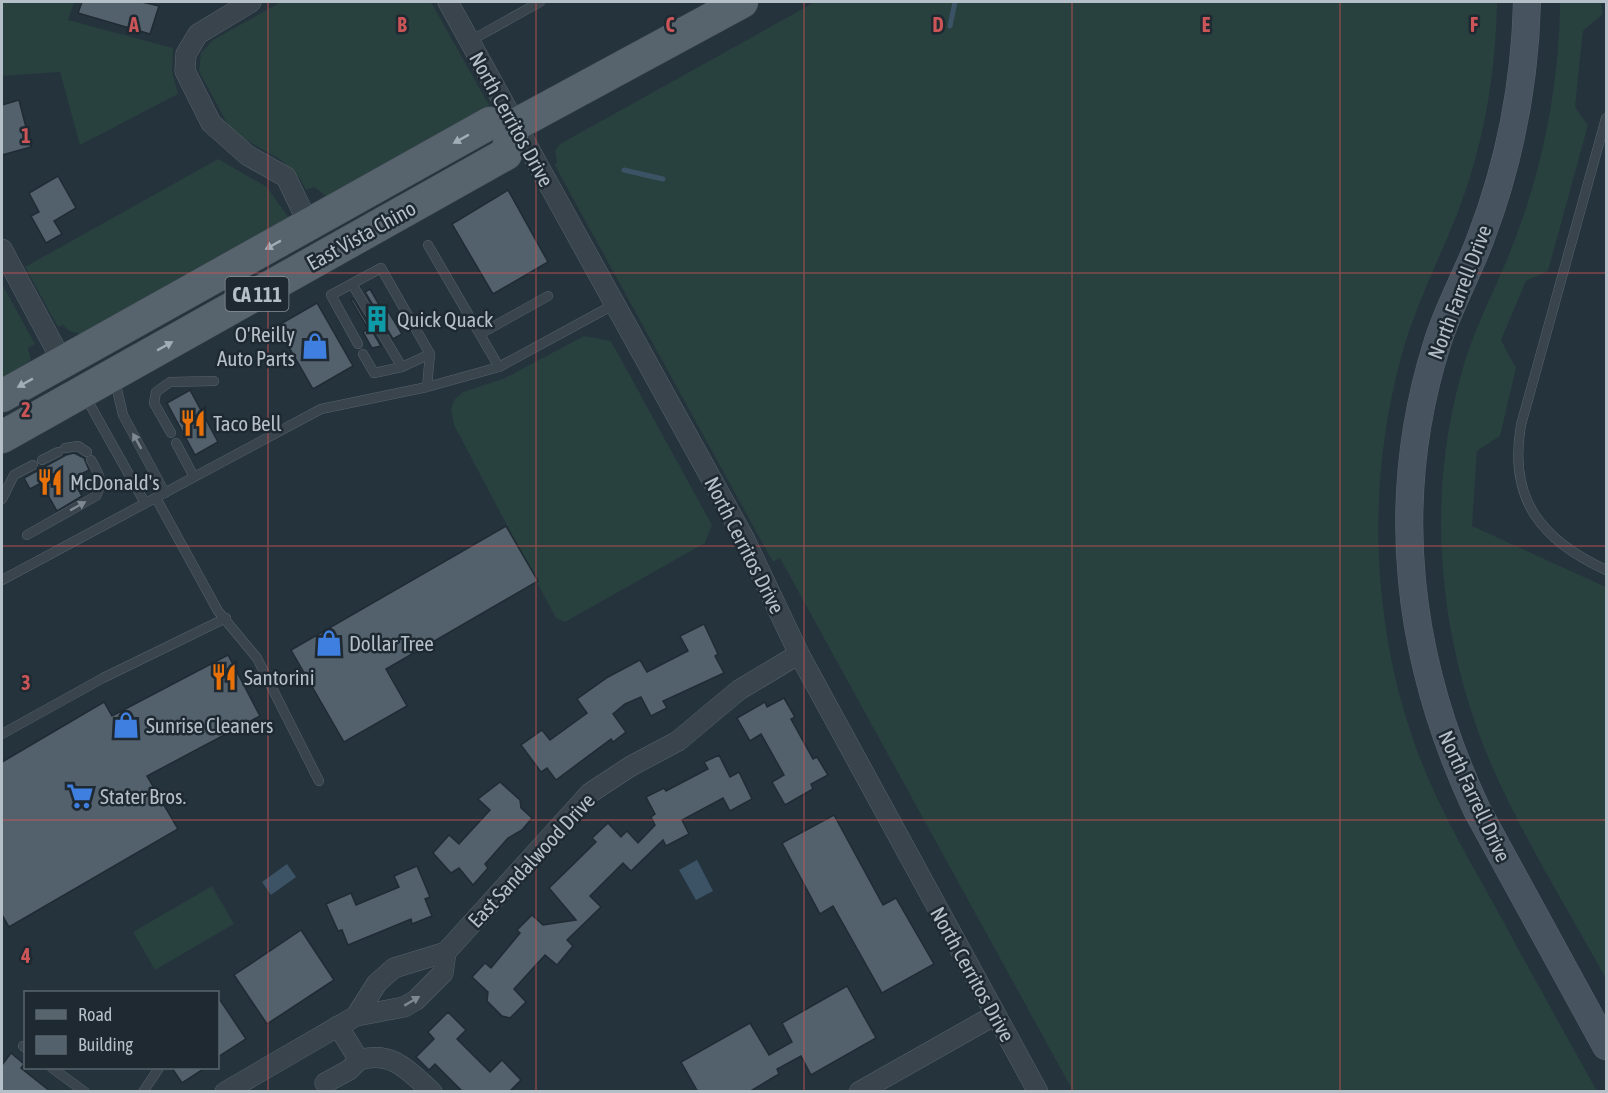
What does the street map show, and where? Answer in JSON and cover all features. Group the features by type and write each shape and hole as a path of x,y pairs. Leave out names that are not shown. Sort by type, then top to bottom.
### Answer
{"main road":[{"name":"East Vista Chino","path":"2,437 242,263 490,123 515,125 742,2"},
{"name":"East Vista Chino","path":"2,396 87,375 506,154 515,125"}],"street":[{"path":"250,2 205,27 193,40 186,54 188,80 211,123 247,154 286,177 309,225"},
{"name":"North Cerritos Drive","path":"448,2 744,538 799,654 1038,1092"},
{"name":"North Farrell Drive","path":"1527,2 1522,85 1514,131 1479,242 1453,298 1437,344 1417,427 1409,511 1412,588 1426,674 1446,738 1461,776 1606,1046"},
{"path":"2,249 87,375"},
{"name":"East Sandalwood Drive","path":"356,1016 377,983 394,968 446,952 590,793 632,766 678,741 739,690 799,654"},
{"name":"East Sandalwood Drive","path":"225,1092 356,1016 404,1007 416,1000 443,973 446,952"},
{"path":"859,1092 995,1015"},
{"path":"338,1026 359,1060"},
{"path":"325,1083 349,1070 359,1060 380,1057 395,1060 432,1092"}],"lane":[{"path":"470,41 540,2"},
{"path":"1606,118 1521,425 1517,464 1524,494 1543,526 1570,552 1606,570"},
{"path":"428,245 499,367"},
{"path":"198,300 242,263"},
{"path":"358,344 331,295 381,268 430,354 427,387"},
{"path":"352,284 402,367"},
{"path":"480,334 548,296"},
{"path":"2,580 194,475 321,409 427,387 499,367 615,304"},
{"path":"363,354 374,373 402,367 430,354"},
{"path":"87,375 123,415 218,611 226,618 264,670 319,781"},
{"path":"87,375 145,503"},
{"path":"171,433 154,403 156,392 170,382 214,381"},
{"path":"176,443 194,475"},
{"path":"27,535 96,496 101,487 100,477 89,456 78,446 62,450 42,460"},
{"path":"2,499 14,476 33,465"},
{"path":"2,734 103,678 226,618"},
{"path":"53,1069 85,1092"},
{"path":"143,1092 158,1069"}],"green space":[{"path":"2,2 74,2 68,20 173,48 172,71 178,94 80,145 60,72 2,76"},
{"path":"281,2 431,2 490,107 331,195 326,196 314,187 306,190 299,177 281,160 239,136 228,125 199,71 201,53 213,40"},
{"path":"815,2 1497,2 1491,84 1474,165 1456,217 1412,322 1390,408 1382,459 1379,562 1384,614 1393,665 1405,715 1422,763 1466,855 1597,1091 1073,1091 780,558 773,562 554,164 557,163 555,151 560,144"},
{"path":"1560,2 1601,2 1603,14 1583,31 1575,107 1588,125 1548,271 1526,281 1501,340 1516,368 1500,436 1477,451 1472,526 1606,587 1606,979 1531,846 1491,764 1472,715 1458,664 1448,612 1442,559 1441,506 1445,453 1454,400 1469,349 1510,253 1542,152 1557,63"},
{"path":"218,159 267,187 291,221 84,335 69,331 63,325 58,327 25,267"},
{"path":"2,284 35,344 28,348 31,360 2,380"},
{"path":"584,336 611,341 712,525 705,543 565,622 556,618 454,425 451,409 454,400 463,392 505,378"},
{"path":"212,886 234,924 155,970 133,932"}],"water":[{"path":"697,860 713,891 696,900 679,870"},
{"path":"287,864 296,877 271,895 262,882"}],"building":[{"path":"82,2 142,2 159,6 150,34 78,13"},
{"path":"19,100 31,147 2,155 2,105"},
{"path":"58,176 76,208 54,221 62,234 46,243 31,216 39,212 29,193"},
{"path":"508,190 548,262 493,294 452,224"},
{"path":"370,289 381,308 385,306 402,334 393,339 365,292"},
{"path":"353,299 381,346 372,348 363,332 368,329 351,300"},
{"name":"O'Reilly Auto Parts","path":"317,303 353,366 313,389 277,326"},
{"name":"Taco Bell","path":"190,390 218,442 195,455 167,403"},
{"name":"McDonald's","path":"74,453 84,458 89,470 72,479 82,496 57,511 41,483 30,489 24,478"},
{"path":"506,526 538,581 386,669 407,706 344,742 291,650"},
{"path":"704,624 718,654 715,656 724,673 663,701 667,708 651,716 641,697 625,704 613,714 626,732 613,742 611,739 556,780 547,768 541,772 521,745 542,730 550,740 587,713 577,699 608,677 640,660 647,672 688,651 680,636"},
{"name":"Stater Bros.","path":"228,655 260,716 147,776 178,829 9,927 2,915 2,762 104,702 112,716"},
{"path":"784,698 795,717 791,719 813,759 817,757 828,775 811,784 813,789 785,805 772,782 784,775 761,734 750,741 737,718 765,702 767,707"},
{"path":"719,755 730,777 739,772 752,799 730,811 723,798 682,820 689,834 666,846 663,840 631,871 623,863 590,896 601,907 567,940 573,946 557,965 545,955 514,989 526,1002 510,1018 502,1016 487,1001 488,992 472,977 485,963 491,968 520,933 517,930 532,915 543,925 576,920 549,888 596,842 592,838 608,823 621,837 627,831 638,843 655,825 651,817 655,814 646,797 664,788 666,791 708,769 704,762"},
{"path":"500,782 520,800 521,808 532,818 522,830 508,838 485,864 488,868 473,885 459,868 451,873 433,853 449,835 459,844 490,810 478,799"},
{"path":"834,815 883,905 896,898 934,964 882,993 833,906 820,914 782,843"},
{"path":"417,866 430,897 425,899 432,916 412,924 411,919 348,945 342,930 338,931 326,904 351,893 356,905 399,887 394,876"},
{"path":"301,930 334,980 267,1024 234,975"},
{"path":"847,986 876,1038 811,1075 801,1056 777,1069 779,1074 749,1092 698,1092 681,1062 750,1023 769,1055 792,1042 782,1023"},
{"path":"219,998 246,1039 219,1056"},
{"path":"448,1012 466,1030 457,1039 490,1072 502,1060 521,1080 509,1092 463,1092 435,1064 429,1070 416,1057 434,1039 428,1032"},
{"path":"11,1053 24,1064 21,1068 51,1092 2,1092 2,1065"},
{"path":"173,1069 203,1069 182,1083"}],"waterway":[{"path":"950,26 955,2"},
{"path":"624,170 663,179"}],"place":[{"name":"Quick Quack","path":"377,319"},
{"name":"O'Reilly Auto Parts","path":"315,346"},
{"name":"Taco Bell","path":"193,423"},
{"name":"McDonald's","path":"50,482"},
{"name":"Dollar Tree","path":"329,643"},
{"name":"Santorini","path":"224,677"},
{"name":"Sunrise Cleaners","path":"126,725"},
{"name":"Stater Bros.","path":"80,796"}]}
